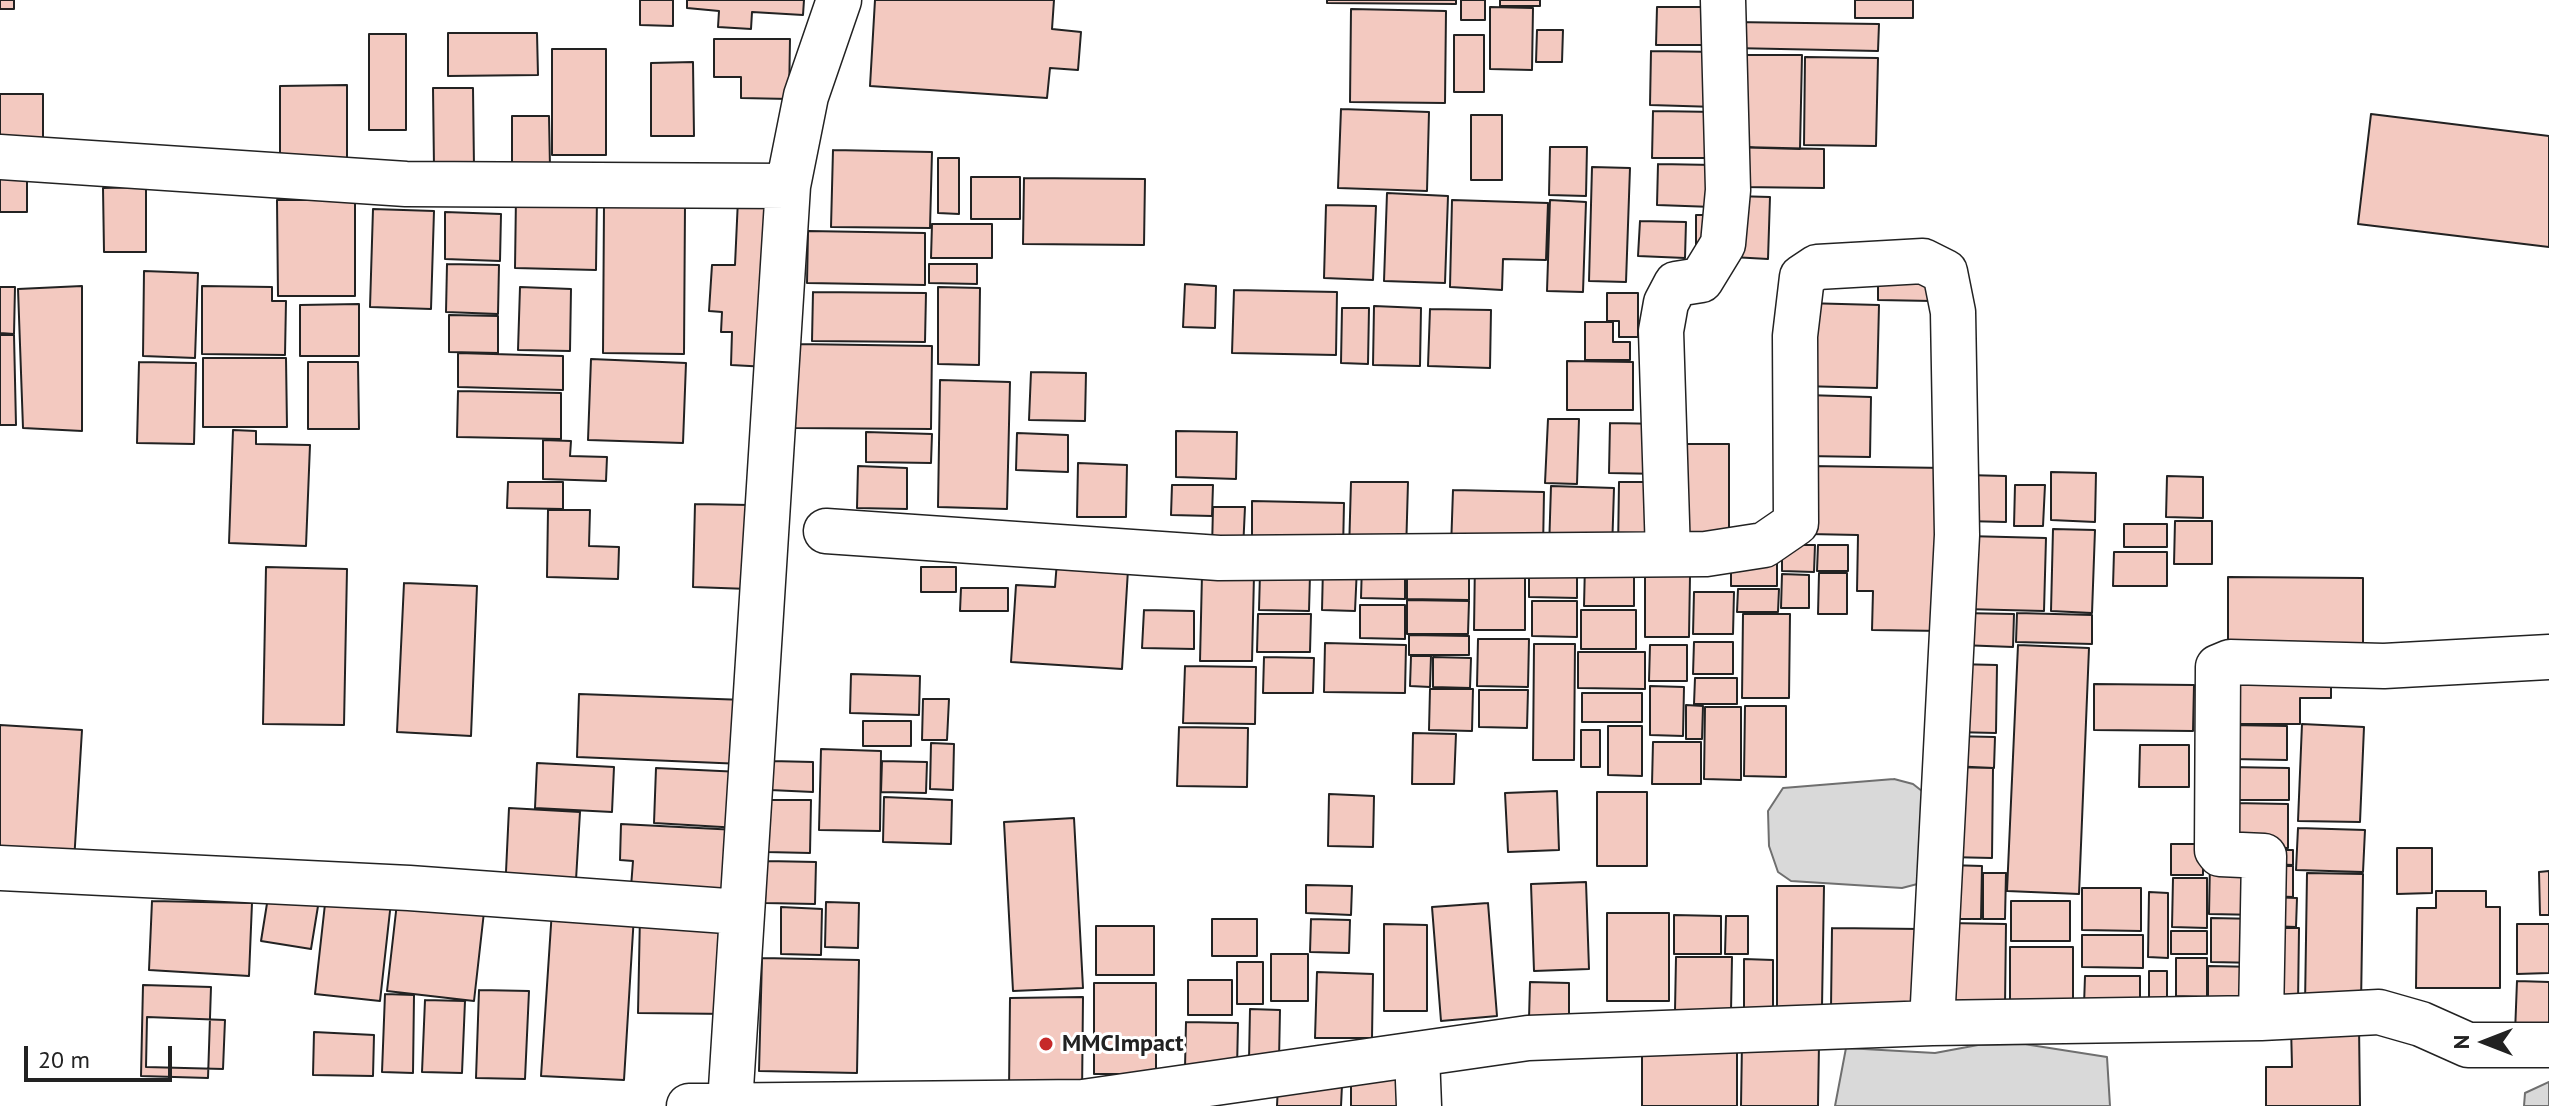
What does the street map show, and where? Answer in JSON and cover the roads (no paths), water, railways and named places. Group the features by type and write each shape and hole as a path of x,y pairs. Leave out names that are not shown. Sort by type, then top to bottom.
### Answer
{"street":[{"path":"839,0 806,96 788,186 740,912 710,1105 1083,1102 1528,1038 1932,1023 2261,1018 2379,1012 2421,1024 2468,1045 2549,1045"},
{"path":"1668,554 1661,331 1666,303 1676,284 1701,280 1723,244 1728,190 1723,0"},
{"path":"0,157 406,184 788,186"},
{"path":"826,531 1219,558 1706,554 1764,545 1796,523 1795,336 1802,277 1817,267 1901,259 1923,261 1945,272 1953,312 1957,535 1932,1023"},
{"path":"2261,1018 2264,856 2220,854 2217,850 2218,667 2230,662 2384,666 2549,657"},
{"path":"0,868 409,888 740,912"},
{"path":"1417,1055 1419,1106"}],"place":[{"name":"MMCImpact","path":"1046,1044"}]}
